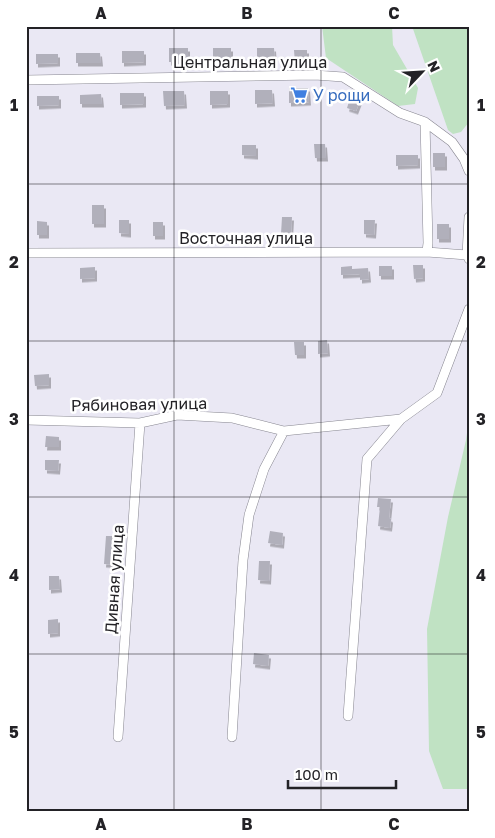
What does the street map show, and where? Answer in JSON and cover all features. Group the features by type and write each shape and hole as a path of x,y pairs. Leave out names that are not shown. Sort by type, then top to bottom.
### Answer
{"street":[{"name":"Центральная улица","path":"26,80 315,75 343,77 400,113 425,122 452,142 466,161 469,171"},
{"path":"425,122 427,252"},
{"path":"468,257 469,217"},
{"name":"Восточная улица","path":"26,253 427,252 468,257"},
{"path":"348,716 367,459 400,419 437,393 469,309"},
{"name":"Рябиновая улица","path":"26,420 140,423 177,416 232,418 284,431 400,419"},
{"name":"Дивная улица","path":"118,738 140,423"},
{"path":"232,737 243,560 250,516 264,469 284,431"}],"green space":[{"path":"322,26 392,26 393,45 418,88 415,104 398,106 326,58"},
{"path":"412,26 469,26 469,122 461,132 453,134 448,130"},
{"path":"469,419 469,789 443,789 429,751 427,629"}],"building":[{"path":"169,48 188,48 188,62 169,62"},
{"path":"213,48 231,48 231,62 213,62"},
{"path":"257,48 274,48 275,62 257,63"},
{"path":"294,50 307,50 307,63 295,63"},
{"path":"122,51 144,51 144,62 122,63"},
{"path":"76,53 100,53 101,63 76,63"},
{"path":"36,54 58,54 58,63 36,64"},
{"name":"У рощи","path":"289,88 308,88 309,102 289,103"},
{"path":"255,90 272,90 273,103 255,104"},
{"path":"163,91 184,91 185,105 164,106"},
{"path":"210,91 228,91 228,104 210,105"},
{"path":"120,93 144,93 144,104 120,105"},
{"path":"101,94 102,104 80,104 80,95"},
{"path":"351,95 361,98 356,111 347,108"},
{"path":"37,96 59,96 59,105 37,106"},
{"path":"314,144 325,144 326,158 315,158"},
{"path":"242,145 256,145 256,156 242,155"},
{"path":"433,153 445,153 445,167 433,167"},
{"path":"396,155 418,155 418,165 396,166"},
{"path":"92,205 104,205 104,224 92,224"},
{"path":"282,217 292,217 291,235 281,234"},
{"path":"119,220 129,220 129,234 119,233"},
{"path":"364,220 375,220 374,235 364,234"},
{"path":"37,221 47,222 47,235 37,235"},
{"path":"153,222 163,222 163,236 153,236"},
{"path":"437,224 449,224 449,239 437,239"},
{"path":"413,265 423,265 423,278 414,279"},
{"path":"352,266 352,269 368,268 369,279 360,280 360,274 341,275 341,267"},
{"path":"379,266 392,266 392,276 379,276"},
{"path":"95,267 95,278 80,279 80,268"},
{"path":"327,340 328,353 318,354 318,341"},
{"path":"294,342 304,342 304,355 295,355"},
{"path":"49,374 49,385 35,386 34,375"},
{"path":"46,436 59,437 59,447 45,447"},
{"path":"45,460 59,460 58,471 45,470"},
{"path":"378,498 391,499 390,528 378,526 380,507 377,507"},
{"path":"270,531 283,533 282,545 268,543"},
{"path":"106,536 118,536 117,565 104,564"},
{"path":"259,561 270,561 269,581 258,580"},
{"path":"49,576 59,576 60,589 49,590"},
{"path":"58,619 58,633 48,634 48,620"},
{"path":"254,653 269,655 268,666 253,664"}],"place":[{"name":"У рощи","path":"299,95"}]}
